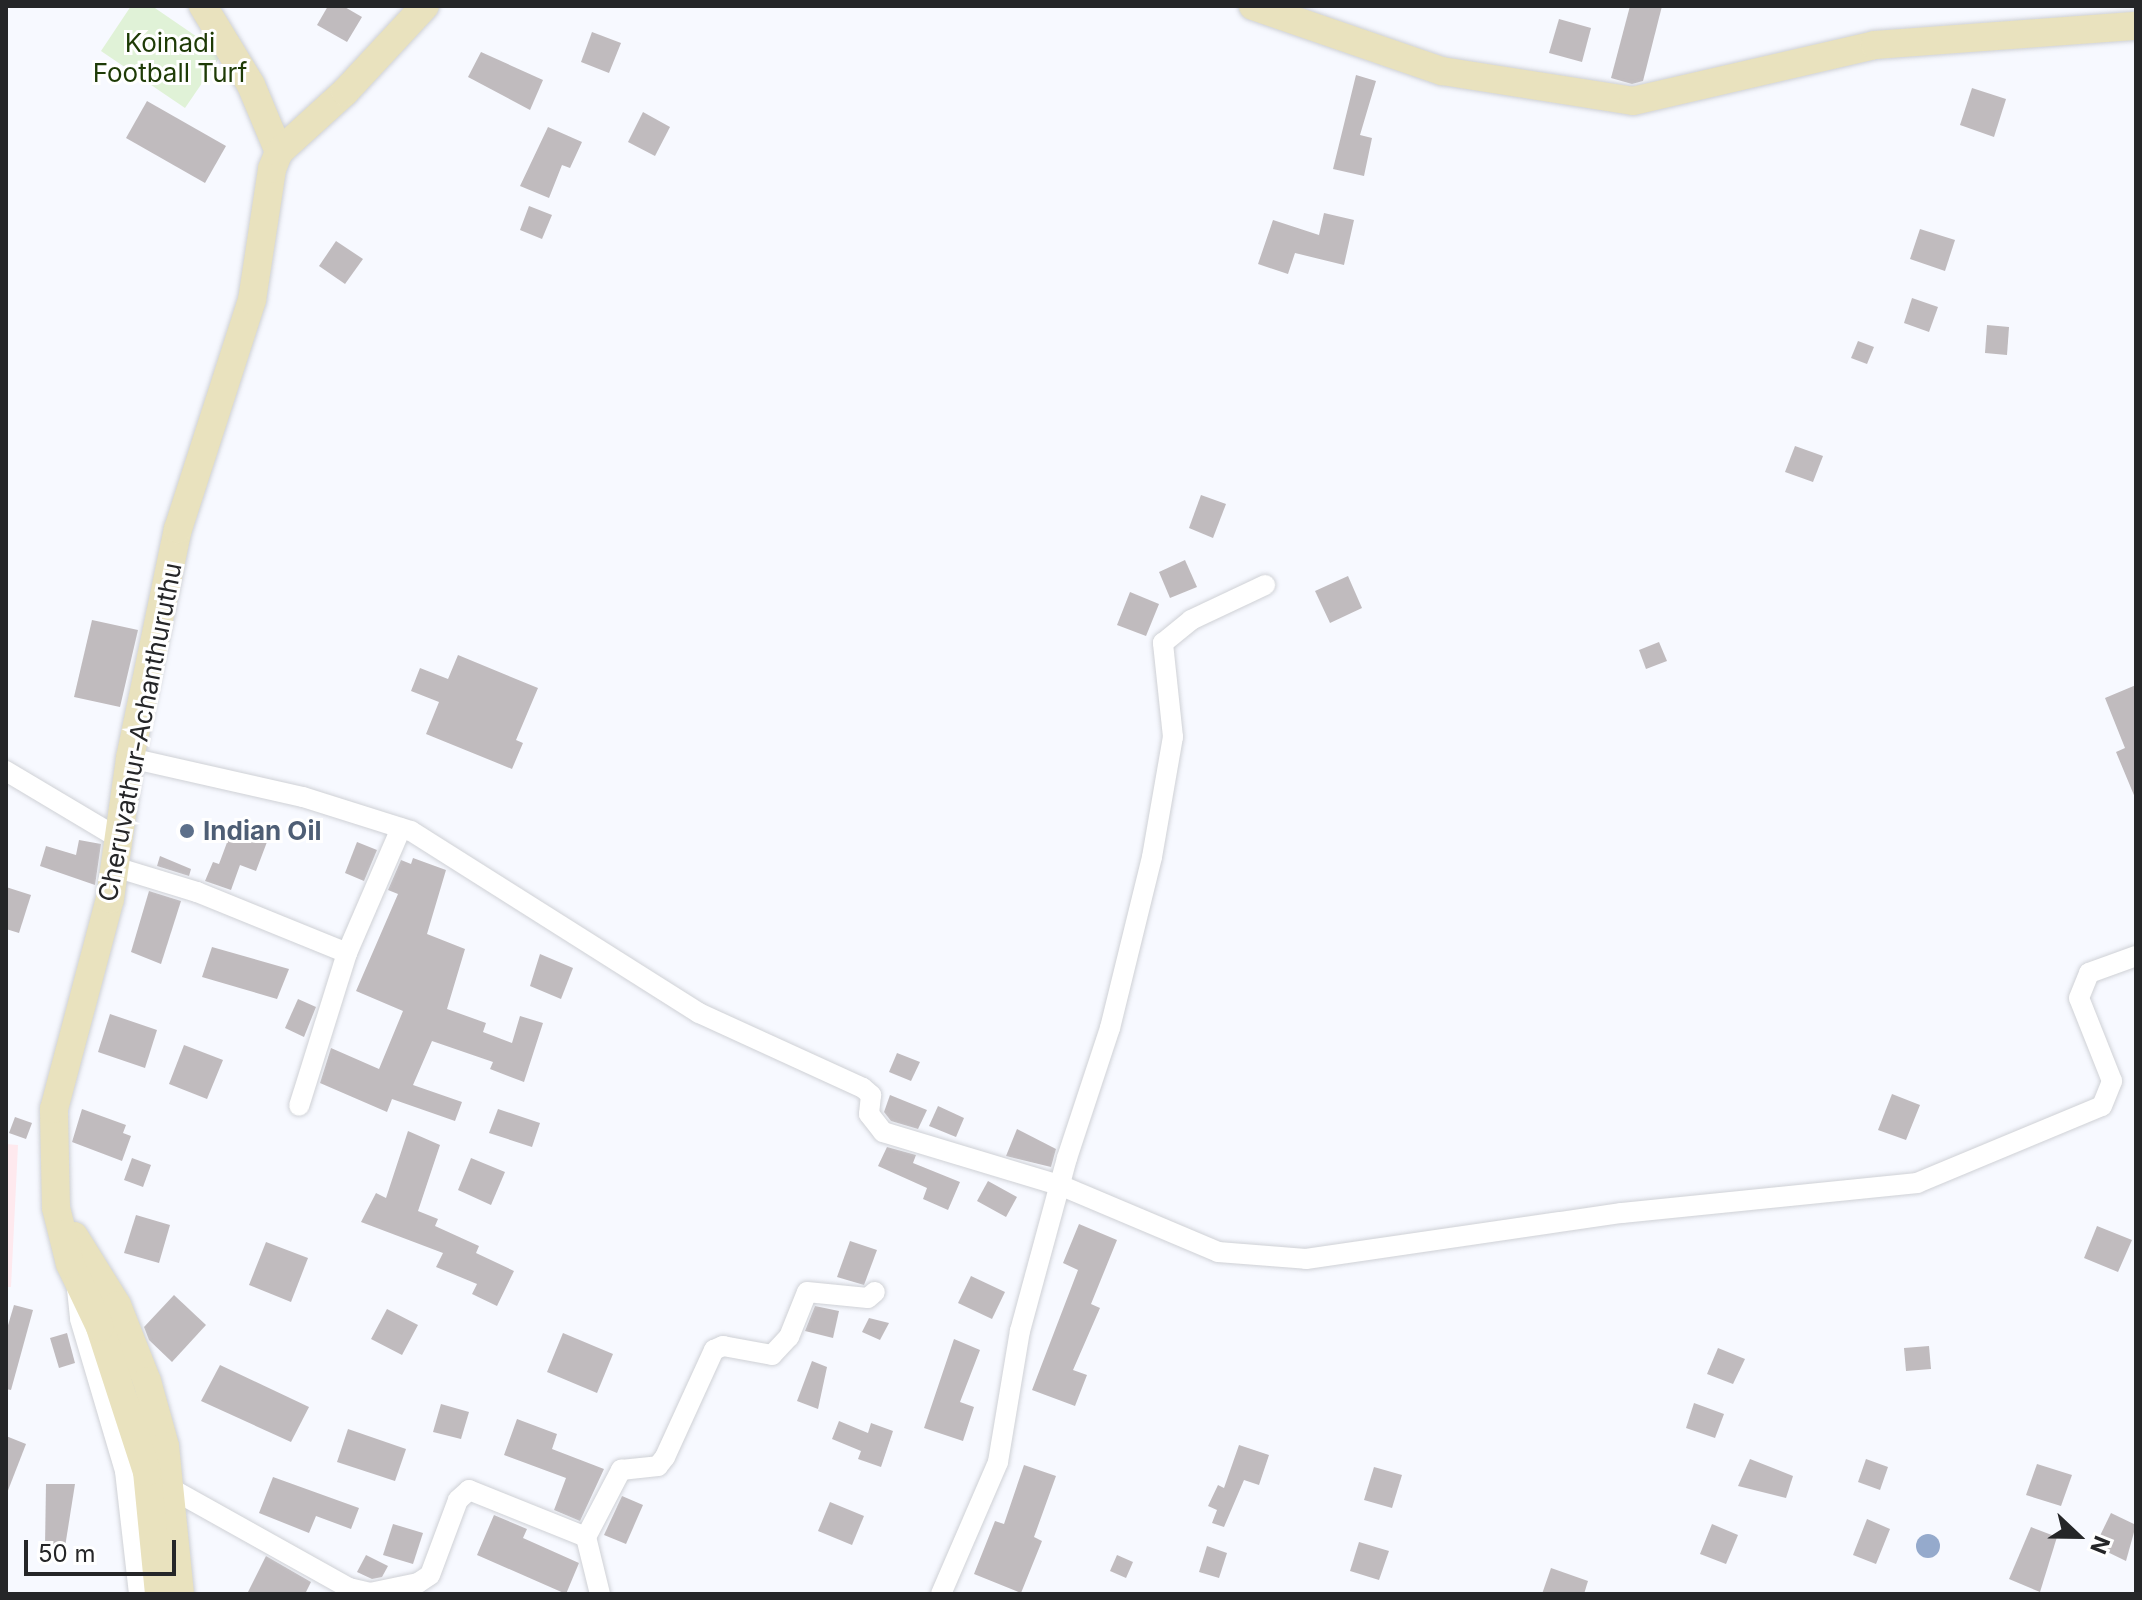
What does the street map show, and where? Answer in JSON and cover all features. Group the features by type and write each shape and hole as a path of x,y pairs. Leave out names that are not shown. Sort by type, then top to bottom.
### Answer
{"main road":[{"path":"203,6 251,85 279,152 345,92 425,6"},
{"path":"1253,6 1442,71 1633,101 1875,45 2136,26"},
{"name":"Cheruvathur-Achanthuruthu","path":"159,1594 147,1472 100,1327 76,1277 56,1208 54,1109 118,853 130,758 178,529 252,300 279,152"},
{"path":"56,1208 117,1305 147,1381 170,1488 180,1594"}],"street":[{"path":"941,1594 998,1462 1020,1331 1110,1028 1152,857 1173,737 1163,643 1191,620 1265,585"},
{"path":"130,758 303,797 401,828 699,1013 863,1088 871,1095 869,1114 883,1132 1062,1186 1218,1252 1306,1259 1622,1213 1917,1183 2102,1106 2112,1081 2079,998 2089,973 2136,956"},
{"path":"6,771 118,853 197,892 347,953"},
{"path":"299,1106 347,953 401,828"},
{"path":"76,1277 80,1319 125,1471 139,1594"},
{"path":"600,1594 586,1537 621,1470 658,1466 665,1457 714,1350 723,1346 772,1355 789,1337 807,1292 868,1298 875,1292"},
{"path":"170,1488 349,1588 370,1593 418,1583 430,1575 458,1500 469,1490 586,1537"}],"shaded area":[{"path":"6,1144 18,1145 11,1287 6,1287"}],"green space":[{"name":"Koinadi Football Turf","path":"131,6 152,6 222,54 185,108 101,51"}],"water":[{"path":"1928,1534 1939,1541 1940,1546 1933,1557 1928,1558 1917,1551 1916,1546 1923,1535"}],"building":[{"path":"328,6 343,6 362,17 347,42 317,25"},
{"path":"1630,6 1662,6 1643,81 1632,84 1611,78"},
{"path":"1559,19 1591,28 1582,62 1549,53"},
{"path":"592,32 621,43 609,73 581,62"},
{"path":"481,52 543,80 530,110 468,77"},
{"path":"1356,75 1376,81 1360,135 1372,138 1364,176 1333,169"},
{"path":"1972,88 2006,99 1994,137 1960,125"},
{"path":"147,101 226,146 205,183 126,138"},
{"path":"643,112 670,127 655,156 628,142"},
{"path":"548,127 582,142 570,168 562,165 549,198 520,186"},
{"path":"529,206 552,215 542,239 520,230"},
{"path":"1324,213 1354,220 1344,265 1295,253 1288,274 1258,264 1273,220 1319,235"},
{"path":"1920,229 1955,240 1945,271 1910,259"},
{"path":"336,241 363,259 345,284 319,266"},
{"path":"1912,298 1938,307 1929,332 1904,323"},
{"path":"1987,325 2009,327 2007,355 1985,353"},
{"path":"1858,341 1874,347 1867,364 1851,358"},
{"path":"1795,446 1823,456 1813,482 1785,472"},
{"path":"1201,495 1226,504 1213,538 1189,528"},
{"path":"1185,560 1197,587 1170,598 1159,572"},
{"path":"1348,576 1362,608 1330,623 1315,591"},
{"path":"1130,592 1159,604 1146,636 1117,625"},
{"path":"92,620 138,630 120,707 74,697"},
{"path":"1659,642 1667,661 1646,669 1639,650"},
{"path":"458,655 538,688 516,740 523,743 512,769 426,734 439,702 411,691 420,668 448,679"},
{"path":"2136,685 2136,800 2116,752 2125,748 2105,698"},
{"path":"235,821 270,834 256,871 240,865 231,890 205,881 213,862 219,864"},
{"path":"79,840 101,844 95,885 40,866 46,846 76,855"},
{"path":"357,842 377,850 364,881 345,873"},
{"path":"160,856 191,869 189,876 157,866"},
{"path":"413,858 446,870 427,934 465,949 447,1009 486,1023 483,1032 512,1043 520,1016 543,1023 524,1082 490,1069 493,1062 432,1041 413,1085 462,1102 455,1121 392,1099 387,1112 320,1083 331,1048 379,1069 403,1011 356,991 398,894 388,890 401,860 411,864"},
{"path":"6,887 31,895 19,933 6,929"},
{"path":"149,891 181,901 161,964 131,952"},
{"path":"212,947 289,969 277,999 202,977"},
{"path":"540,954 573,968 561,999 530,986"},
{"path":"298,999 316,1007 304,1037 285,1028"},
{"path":"110,1014 157,1030 145,1068 98,1052"},
{"path":"184,1045 223,1060 207,1099 169,1084"},
{"path":"897,1053 920,1062 911,1081 889,1072"},
{"path":"1892,1094 1920,1105 1906,1140 1878,1130"},
{"path":"890,1095 927,1110 918,1129 891,1121 884,1112"},
{"path":"938,1106 964,1118 956,1137 929,1126"},
{"path":"82,1109 126,1125 123,1133 131,1136 122,1161 72,1142"},
{"path":"498,1109 540,1123 532,1147 489,1133"},
{"path":"15,1117 32,1123 26,1139 9,1133"},
{"path":"1017,1129 1056,1149 1051,1167 1006,1156"},
{"path":"408,1131 440,1145 418,1211 438,1219 435,1226 479,1246 476,1253 514,1271 497,1306 472,1294 477,1284 436,1267 443,1253 361,1222 376,1193 386,1198"},
{"path":"887,1147 916,1155 913,1163 960,1182 948,1210 923,1199 927,1188 878,1166"},
{"path":"132,1158 151,1165 143,1187 124,1180"},
{"path":"471,1158 505,1172 491,1205 458,1190"},
{"path":"988,1181 1017,1197 1006,1217 977,1201"},
{"path":"136,1215 170,1225 159,1263 124,1253"},
{"path":"1079,1224 1117,1240 1091,1304 1100,1308 1073,1370 1087,1375 1075,1406 1032,1390 1078,1270 1063,1263"},
{"path":"2097,1226 2132,1240 2118,1272 2084,1258"},
{"path":"850,1241 877,1250 864,1285 837,1277"},
{"path":"266,1242 308,1258 291,1302 249,1285"},
{"path":"971,1276 1005,1292 992,1319 958,1303"},
{"path":"174,1295 206,1325 172,1362 149,1340 144,1327"},
{"path":"14,1305 33,1310 11,1390 6,1389 6,1332"},
{"path":"815,1306 839,1311 833,1338 805,1331"},
{"path":"387,1309 418,1325 402,1355 371,1339"},
{"path":"869,1318 889,1323 880,1340 862,1332"},
{"path":"67,1333 75,1363 59,1368 50,1338"},
{"path":"563,1333 613,1354 597,1393 547,1372"},
{"path":"954,1339 980,1350 960,1402 974,1407 963,1441 924,1428"},
{"path":"1929,1346 1931,1369 1906,1371 1904,1348"},
{"path":"1718,1348 1745,1359 1733,1384 1707,1374"},
{"path":"812,1361 827,1367 818,1409 797,1401"},
{"path":"220,1365 309,1407 291,1442 201,1401"},
{"path":"1694,1403 1724,1414 1715,1438 1686,1428"},
{"path":"441,1404 469,1412 461,1439 433,1432"},
{"path":"517,1419 557,1434 552,1449 604,1469 580,1521 554,1510 566,1478 504,1455"},
{"path":"839,1421 868,1433 871,1423 893,1431 881,1467 858,1459 861,1451 832,1439"},
{"path":"348,1429 406,1449 395,1481 337,1462"},
{"path":"6,1436 26,1444 7,1493 6,1493"},
{"path":"1239,1445 1269,1455 1259,1485 1244,1480 1224,1527 1212,1523 1217,1510 1208,1506 1218,1485 1224,1488"},
{"path":"1750,1459 1793,1476 1786,1498 1738,1486"},
{"path":"1866,1459 1888,1467 1880,1490 1858,1482"},
{"path":"2037,1464 2072,1475 2061,1506 2026,1495"},
{"path":"1024,1465 1056,1476 1034,1537 1042,1541 1021,1593 974,1574 995,1521 1004,1524"},
{"path":"1374,1467 1402,1475 1392,1508 1364,1500"},
{"path":"273,1477 359,1508 351,1529 316,1516 309,1533 259,1513"},
{"path":"46,1484 75,1484 65,1547 45,1547"},
{"path":"622,1496 643,1505 626,1544 604,1535"},
{"path":"830,1502 864,1516 852,1545 818,1531"},
{"path":"2111,1513 2136,1525 2126,1561 2095,1546"},
{"path":"494,1515 527,1529 523,1538 579,1563 566,1594 477,1555"},
{"path":"1867,1519 1890,1529 1876,1564 1853,1555"},
{"path":"393,1524 423,1533 413,1564 383,1555"},
{"path":"1712,1524 1738,1535 1726,1564 1700,1554"},
{"path":"2031,1527 2057,1537 2040,1592 2009,1579"},
{"path":"1359,1542 1389,1551 1379,1580 1350,1571"},
{"path":"1207,1546 1227,1553 1219,1578 1199,1572"},
{"path":"366,1555 388,1566 382,1577 372,1579 357,1572"},
{"path":"1117,1555 1133,1562 1126,1578 1110,1571"},
{"path":"266,1556 311,1582 305,1594 247,1594"},
{"path":"1551,1568 1588,1581 1584,1594 1542,1594"}],"place":[{"name":"Indian Oil","path":"187,831"}]}
